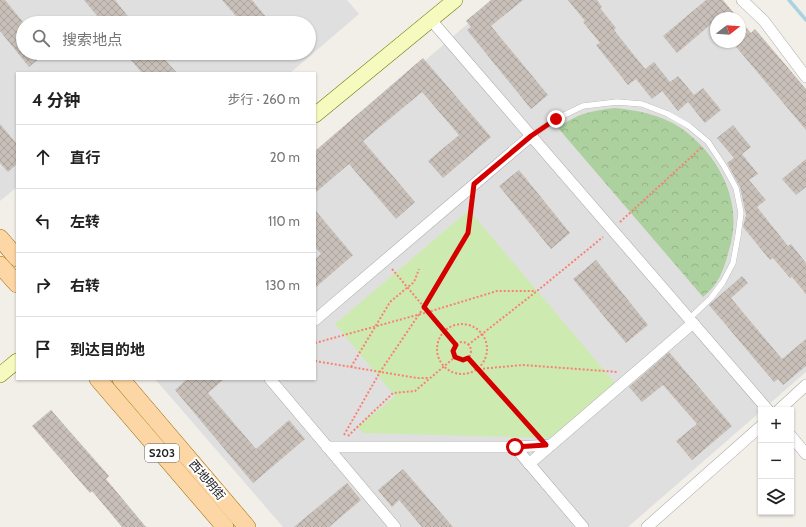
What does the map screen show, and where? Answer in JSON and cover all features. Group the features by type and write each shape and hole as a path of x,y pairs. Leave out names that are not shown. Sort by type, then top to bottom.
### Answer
{"main road":[{"path":"0,238 16,257"},
{"path":"0,265 16,283"},
{"name":"西地明街","path":"99,380 225,527"},
{"name":"西地明街","path":"122,380 247,527"}],"street":[{"path":"316,114 455,0"},
{"path":"742,0 764,21 806,77"},
{"path":"431,20 765,407"},
{"path":"316,319 531,136"},
{"path":"529,464 548,445 635,373 691,321"},
{"path":"0,375 16,362"},
{"path":"271,380 332,447 395,527"},
{"path":"781,407 806,385"},
{"path":"647,527 758,429"},
{"path":"794,440 806,454"},
{"path":"332,447 515,447 548,445"},
{"path":"515,447 583,527"}],"lane":[{"path":"531,136 556,119 583,106 617,102 642,104 668,114 689,126 708,142 736,188 741,214 733,263 723,282 691,321"}],"path":[{"path":"468,345 537,291 612,229 708,142"},
{"path":"332,447 424,307 468,233 474,184"},
{"path":"385,261 456,345"},
{"path":"351,367 390,302 414,282 419,269"},
{"path":"316,343 418,315 498,291 537,291"},
{"path":"466,324 482,334 487,346 487,354 478,369 472,373 463,375 455,374 443,366 437,356 436,347 439,338 444,331 450,326 466,324"},
{"path":"463,342 468,345 471,353 468,358 463,360 455,357 453,351 456,345 463,342"},
{"path":"332,447 393,393 415,391 455,357"},
{"path":"468,358 548,445"},
{"path":"316,361 417,378 430,378"},
{"path":"478,369 523,365 635,373"}],"shaded area":[{"path":"0,0 347,0 359,14 316,51 316,16 16,16 16,60 305,60 291,72 16,72 16,188 0,201"},
{"path":"495,0 718,0 717,12 710,12 710,48 746,47 806,100 806,372 766,407 758,407 758,414 628,527 283,527 156,380 316,380 316,155"}],"green space":[{"path":"615,108 658,116 674,123 695,139 707,152 725,182 731,198 733,232 725,264 717,282 703,297 558,128 578,116 599,110"},
{"path":"469,210 615,383 550,438 363,433 358,427 395,396 335,324"}],"building":[{"path":"0,0 5,0 18,16 16,16 16,51 0,31"},
{"path":"84,0 115,0 128,16 97,16"},
{"path":"222,0 252,0 265,16 236,16"},
{"path":"491,0 523,0 491,26 548,95 531,109 467,30 471,27 466,21"},
{"path":"568,0 597,0 602,7 600,8 616,28 614,30 645,69 654,62 670,82 678,76 694,95 703,88 721,110 705,123 688,102 678,111 662,91 652,99 636,79 628,85 596,45 600,43"},
{"path":"706,0 723,0 733,12 710,12 710,25 677,53 663,36"},
{"path":"746,27 751,33 755,29 806,89 806,130 737,48 746,48"},
{"path":"423,58 491,137 443,178 428,161 459,135 422,92 363,141 415,202 396,219 349,164 316,192 316,150"},
{"path":"23,60 38,60 29,67"},
{"path":"131,60 165,60 176,72 141,72"},
{"path":"0,124 16,143 16,165 8,172 0,163"},
{"path":"733,125 751,147 742,154 758,174 749,180 766,200 757,207 788,246 791,244 806,263 806,294 773,258 770,260 743,227 746,215 740,187 727,163 734,158 717,138"},
{"path":"806,159 806,187 796,195 782,179"},
{"path":"519,170 570,233 551,249 499,186"},
{"path":"316,211 353,255 316,287 316,258 321,254 316,248"},
{"path":"596,260 648,325 626,343 573,279"},
{"path":"742,276 748,283 731,298 782,359 806,339 806,366 783,385 778,379 774,382 709,305"},
{"path":"669,352 732,426 692,460 676,441 697,424 663,385 642,402 629,387"},
{"path":"186,380 223,380 208,393 256,449 289,420 305,439 253,483 175,390"},
{"path":"51,410 109,476 106,479 146,527 122,527 92,491 90,493 32,426"},
{"path":"403,469 453,527 422,527 399,500 392,507 378,490"},
{"path":"347,483 361,500 329,527 294,527"}],"waterway":[{"path":"789,0 806,20"}],"route":[{"path":"515,447 546,445 468,358 460,360 455,357 453,351 456,345 424,307 468,233 474,184 531,136 556,119"}]}
